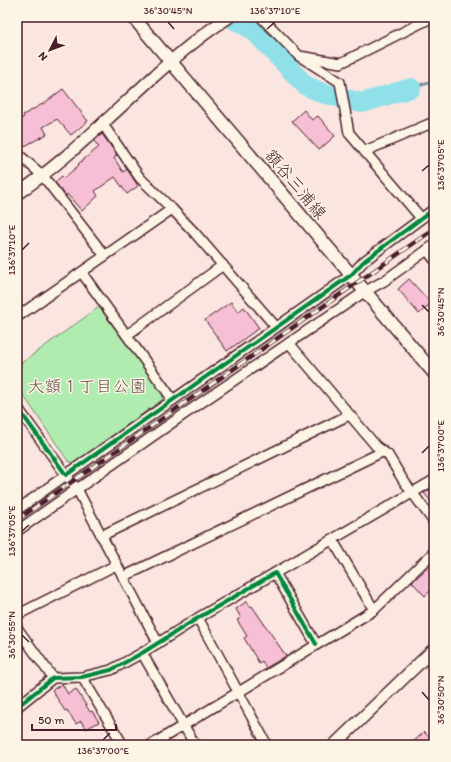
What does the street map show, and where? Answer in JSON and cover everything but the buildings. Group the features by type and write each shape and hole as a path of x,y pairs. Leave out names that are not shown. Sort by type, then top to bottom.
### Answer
{"main road":[{"name":"額谷三浦線","path":"133,17 434,374"}],"street":[{"path":"17,194 43,176 170,62 215,26 229,17"},
{"path":"261,17 298,56 340,82 349,133 421,218"},
{"path":"298,56 341,63 433,17"},
{"path":"365,151 434,122"},
{"path":"102,123 140,178 194,232 276,327"},
{"path":"17,153 43,176 105,256"},
{"path":"17,317 172,209"},
{"path":"17,510 351,275 364,261 434,209"},
{"path":"17,531 183,415 364,292 384,281 430,248 434,259"},
{"path":"127,335 223,265"},
{"path":"82,273 173,400"},
{"path":"289,343 349,415 382,452 388,455 403,480 434,522"},
{"path":"18,409 77,490 158,643"},
{"path":"102,536 349,415"},
{"path":"123,577 382,452"},
{"path":"17,707 53,678 82,677 111,670 434,480"},
{"path":"332,540 374,610"},
{"path":"151,745 374,610 434,552"},
{"path":"17,615 116,565"},
{"path":"275,573 316,644"},
{"path":"198,618 267,745"},
{"path":"17,628 53,678"},
{"path":"334,745 434,649"},
{"path":"142,653 195,745"},
{"path":"82,677 123,745"}],"green space":[{"name":"大額１丁目公園","path":"99,307 163,394 162,400 74,463 68,461 17,386 17,366"}],"waterway":[{"path":"230,17 253,30 305,85 322,93 362,103 411,88"},
{"path":"411,88 434,81"}],"railway":[{"path":"17,520 434,229"}],"cycle path":[{"path":"17,407 66,475 351,275 364,261 434,209"},
{"path":"17,707 53,678 82,677 111,670 275,573 316,644"}]}
